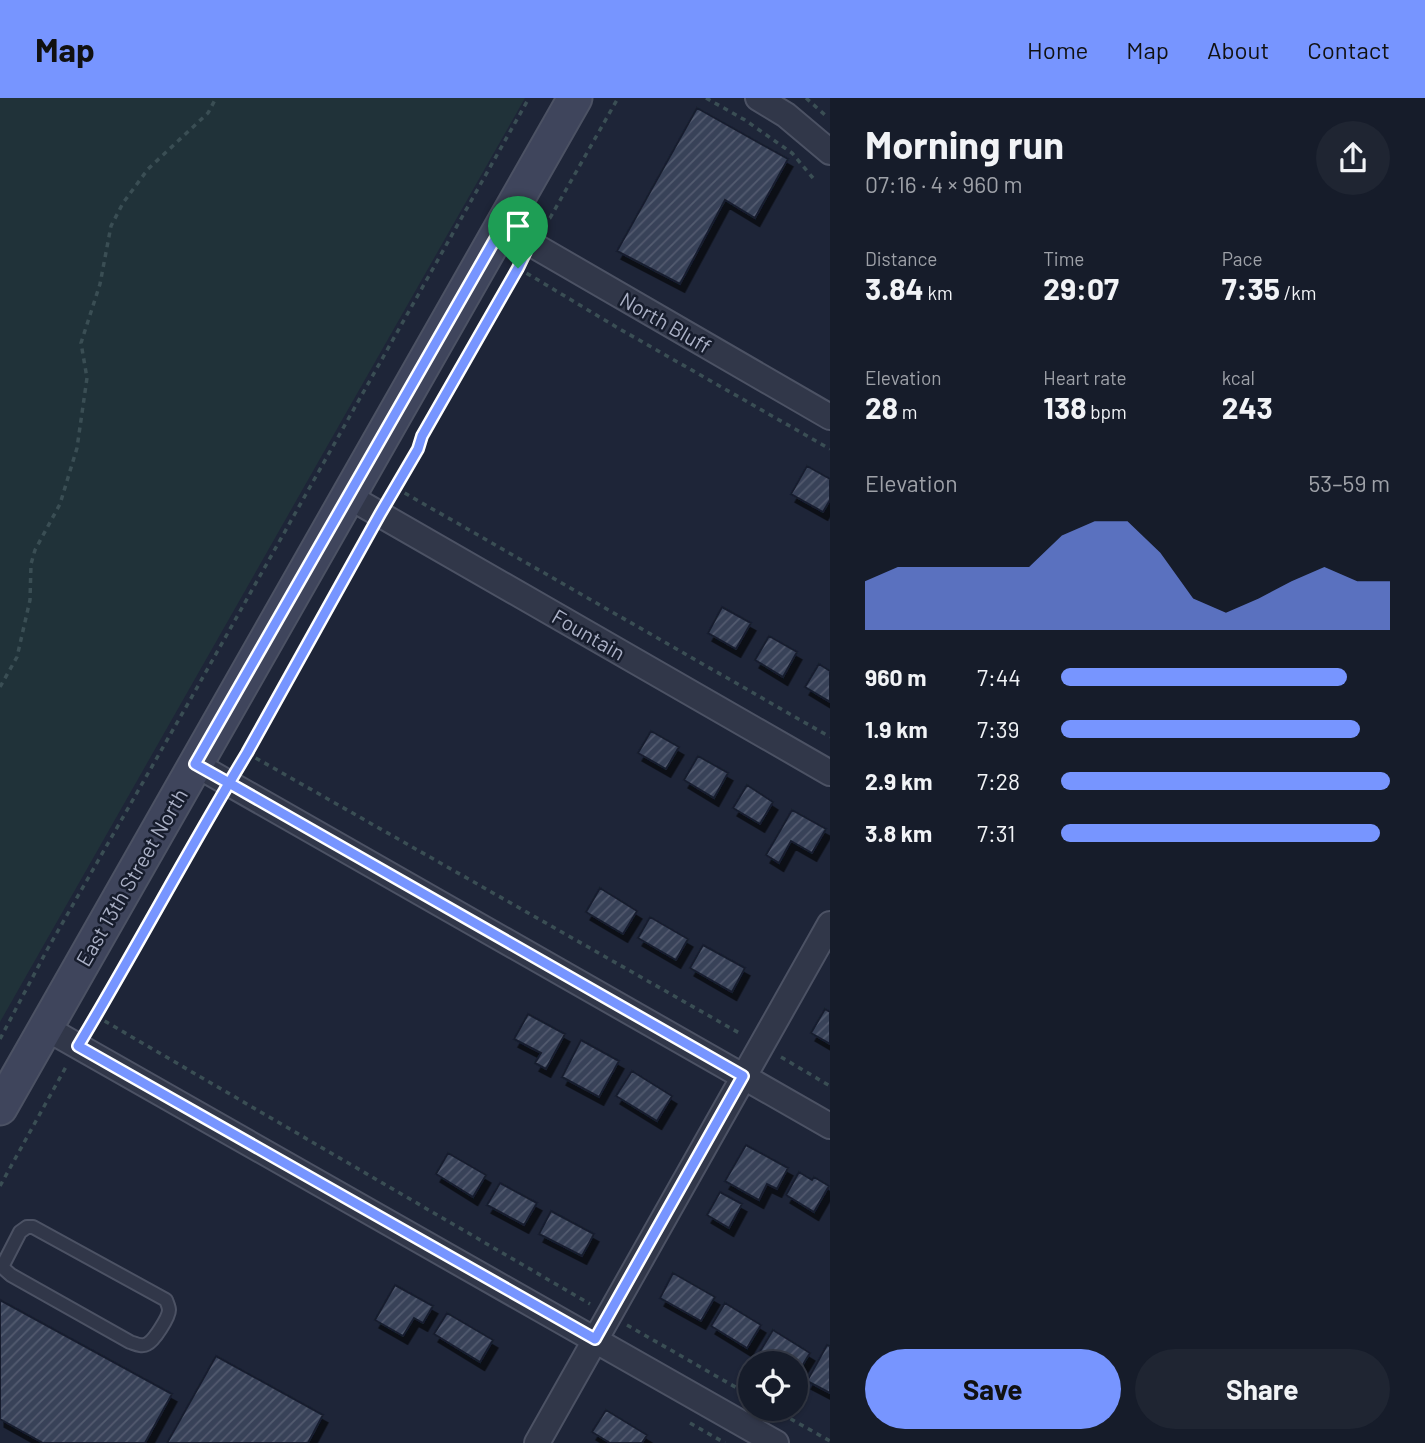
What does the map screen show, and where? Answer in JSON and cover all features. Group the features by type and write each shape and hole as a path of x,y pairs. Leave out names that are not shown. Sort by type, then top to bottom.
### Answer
{"main road":[{"name":"East 13th Street North","path":"0,1108 575,98"}],"street":[{"path":"758,98 786,115 830,152"},
{"name":"North Bluff","path":"502,227 830,417"},
{"name":"Fountain","path":"348,496 830,773"},
{"path":"195,764 830,1126"},
{"path":"537,1443 830,925"},
{"path":"46,1028 776,1443"}],"lane":[{"path":"27,1227 33,1227 166,1300 169,1309 167,1317 154,1339 147,1344 130,1342 11,1275 3,1268 5,1246 27,1227"}],"path":[{"path":"0,687 17,657 30,600 31,564 35,550 60,504 77,448 87,378 81,343 100,284 111,226 123,203 148,169 208,113 216,98"},
{"path":"0,1039 47,950 529,98"},
{"path":"0,1185 418,449 422,436 518,268 540,224 550,218 618,98"},
{"path":"706,98 745,120 792,153 813,178"},
{"path":"806,98 830,120"},
{"path":"518,268 830,449"},
{"path":"396,488 830,737"},
{"path":"247,753 830,1086"},
{"path":"96,1016 738,1389"},
{"path":"794,1421 830,1441"}],"shaded area":[{"path":"0,98 525,98 0,1022"}],"building":[{"path":"697,108 788,159 755,218 725,200 680,284 617,251"},
{"path":"807,466 830,479 830,500 823,512 791,494"},
{"path":"722,607 751,623 736,649 708,633"},
{"path":"769,636 797,652 783,677 755,660"},
{"path":"819,664 830,671 830,702 805,687"},
{"path":"651,731 679,747 666,769 638,753"},
{"path":"698,756 728,773 714,798 684,780"},
{"path":"747,785 773,802 760,824 733,808"},
{"path":"792,810 826,829 812,853 791,841 779,863 766,855"},
{"path":"600,888 637,911 623,934 586,912"},
{"path":"650,917 688,939 676,960 638,938"},
{"path":"703,945 745,968 732,992 690,968"},
{"path":"825,1009 830,1012 830,1044 811,1033"},
{"path":"528,1014 565,1034 546,1069 535,1063 541,1053 514,1039"},
{"path":"581,1040 619,1061 599,1097 562,1077"},
{"path":"632,1071 672,1096 657,1121 616,1096"},
{"path":"746,1145 788,1168 777,1189 767,1184 759,1200 725,1181"},
{"path":"448,1153 486,1175 473,1197 436,1174"},
{"path":"799,1172 829,1186 814,1212 786,1195"},
{"path":"500,1183 537,1203 524,1225 487,1205"},
{"path":"720,1192 742,1204 729,1228 707,1215"},
{"path":"551,1211 594,1234 582,1256 539,1234"},
{"path":"673,1273 715,1297 701,1321 660,1298"},
{"path":"395,1285 433,1306 423,1323 414,1318 403,1336 375,1320"},
{"path":"0,1300 172,1394 145,1443 43,1443 0,1419"},
{"path":"725,1303 761,1325 747,1348 711,1326"},
{"path":"447,1313 493,1340 480,1362 434,1334"},
{"path":"773,1330 807,1351 760,1351"},
{"path":"827,1345 830,1346 830,1393 808,1379"},
{"path":"216,1356 323,1415 308,1443 167,1443"},
{"path":"606,1410 647,1435 642,1443 610,1443 592,1432"}],"route":[{"path":"518,268 422,436 418,449 340,589 247,753 229,783 161,901 118,979 78,1046 595,1339 743,1076 229,783 195,764 502,227 530,243 518,268"}]}
